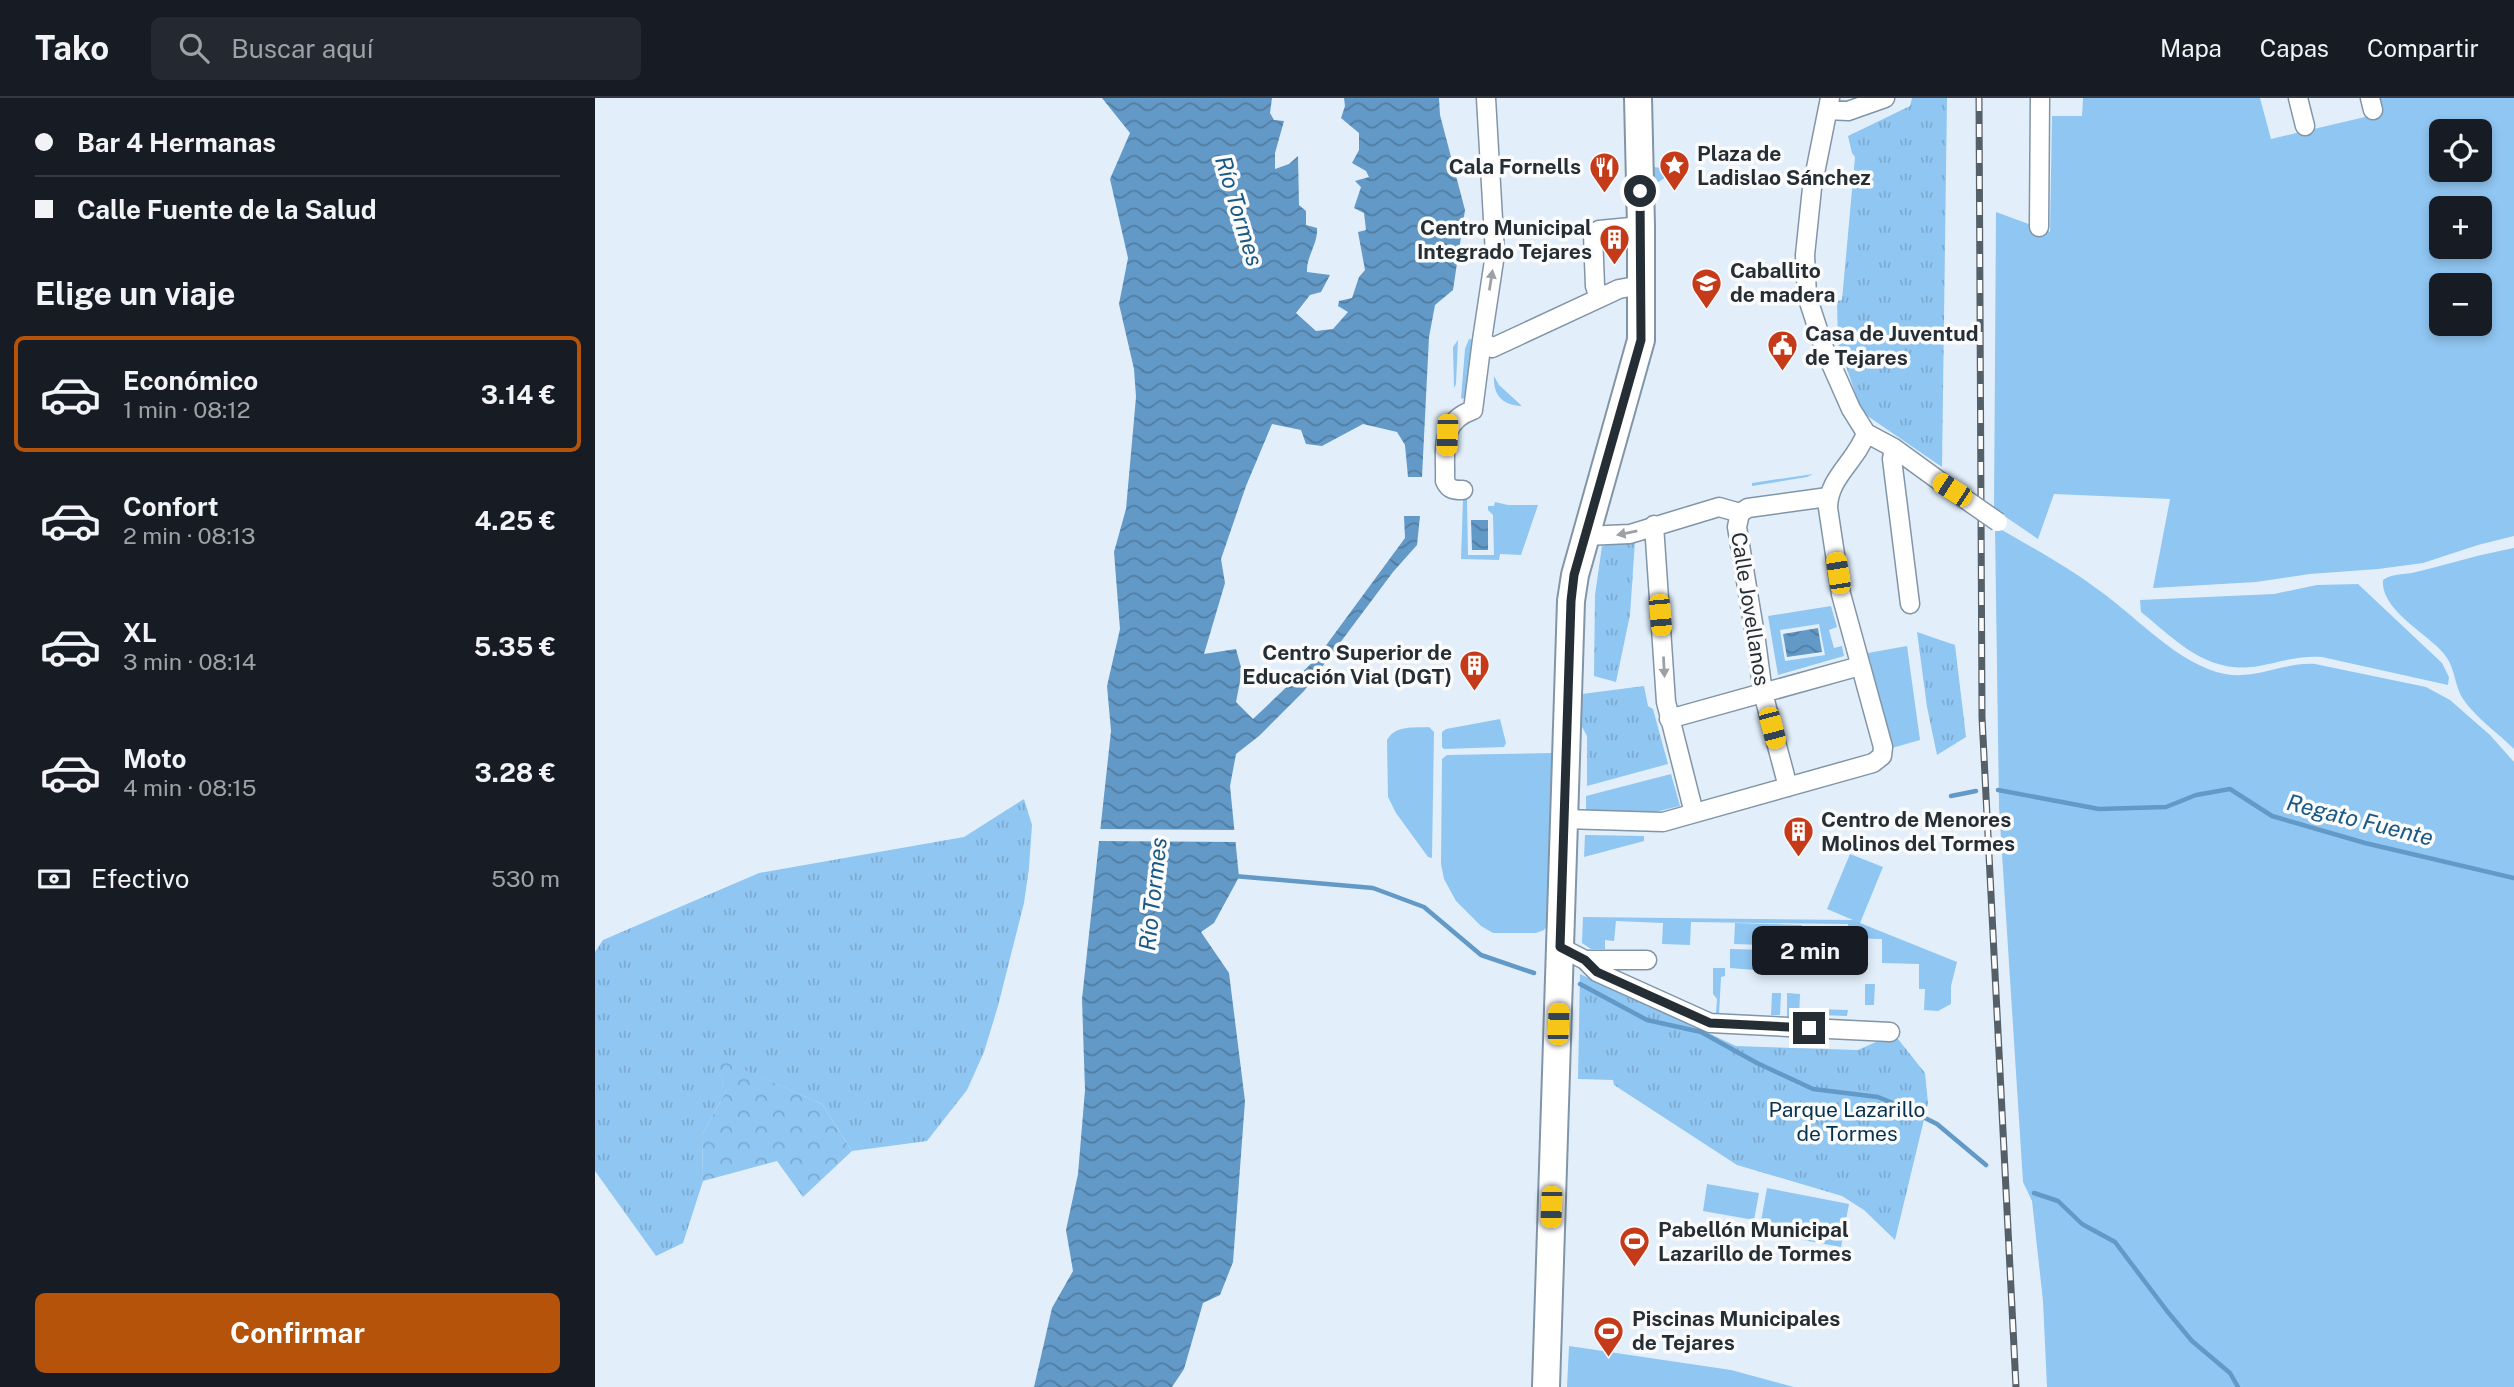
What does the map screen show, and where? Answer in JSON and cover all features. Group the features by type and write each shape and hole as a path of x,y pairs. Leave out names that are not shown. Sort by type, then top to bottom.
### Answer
{"highway":[{"path":"1546,1387 1571,601 1574,575 1641,340 1638,98"}],"street":[{"path":"1463,490 1447,487 1445,481 1447,435 1448,427 1454,419 1473,410 1485,343 1495,254 1486,98"},
{"path":"1885,98 1848,111 1829,104 1812,188 1805,255 1807,296 1819,335 1851,409 1866,433 1894,448 1998,522"},
{"path":"2039,227 2041,98"},
{"path":"2298,98 2305,126"},
{"path":"1599,298 1595,286 1593,234 1599,230 1641,226"},
{"path":"1485,343 1492,348 1619,289 1641,285"},
{"path":"1564,819 1663,821 1873,763 1882,756 1883,747 1841,594 1828,497 1835,480 1863,442 1866,433"},
{"path":"1894,448 1892,459 1910,604"},
{"path":"1585,536 1629,534 1719,507 1740,513 1748,508 1828,497"},
{"name":"Calle Jovellanos","path":"1740,513 1737,527 1763,693 1788,787"},
{"path":"1654,525 1665,694 1694,813"},
{"path":"1669,719 1860,666"},
{"path":"1560,947 1585,960 1597,972 1710,1023 1890,1032"},
{"path":"1585,960 1647,960"}],"green space":[{"path":"1912,98 1947,98 1942,467 1866,415 1860,407 1838,343 1837,301 1842,300 1855,157 1848,136 1910,106"},
{"path":"2083,98 2260,98 2271,139 2382,113 2379,98 2514,98 2514,536 2423,563 2256,582 2153,588 2170,499 2054,494 2038,539 1994,509 1996,212 2050,232 2052,116 2082,116"},
{"path":"1654,167 1677,170 1654,185"},
{"path":"1469,339 1474,340 1466,396 1463,399 1465,349"},
{"path":"1458,340 1456,384 1454,388 1453,347"},
{"path":"1494,376 1499,385 1522,406 1509,404 1500,398 1495,389"},
{"path":"1813,474 1807,477 1752,486 1752,483"},
{"path":"1463,499 1467,499 1468,555 1494,555 1493,515 1488,506 1494,506 1495,502 1538,505 1521,555 1500,554 1499,560 1461,559"},
{"path":"1995,526 2075,573 2175,651 2208,669 2225,674 2248,675 2315,664 2426,687 2450,700 2490,735 2514,762 2514,1387 2047,1387 2043,1301 2032,1201 2023,1182 1999,807"},
{"path":"1635,541 1630,615 1616,682 1594,676 1595,595 1602,546"},
{"path":"2514,548 2514,749 2468,706 2460,694 2447,658 2398,613 2384,592 2383,580 2394,575"},
{"path":"2358,584 2442,663 2449,677 2448,685 2322,657 2298,658 2259,666 2224,665 2208,661 2194,653 2141,612 2140,600 2274,594 2317,585"},
{"path":"1831,606 1837,627 1829,630 1834,648 1842,646 1844,656 1778,675 1768,616","holes":["1819,624 1825,655 1785,661 1780,630"]},
{"path":"1917,632 1955,645 1966,737 1937,755 1927,707"},
{"path":"1907,646 1920,740 1892,748 1868,653"},
{"path":"1644,686 1668,764 1587,786 1587,736 1581,725 1582,694"},
{"path":"1500,719 1506,743 1504,747 1442,747 1442,732 1446,729"},
{"path":"1429,727 1434,732 1432,858 1428,857 1396,813 1388,797 1387,740 1390,735 1400,730"},
{"path":"1555,753 1549,923 1544,930 1536,933 1493,933 1481,926 1456,901 1444,879 1441,864 1442,759 1447,755"},
{"path":"1671,774 1680,806 1651,813 1586,811 1586,796"},
{"path":"1024,799 1032,825 1029,868 1024,903 998,1006 984,1052 967,1090 927,1141 852,1151 822,1104 711,1055 726,1091 702,1135 703,1181 683,1243 656,1256 595,1171 595,952 603,940 759,873 964,837"},
{"path":"1585,835 1644,836 1644,841 1584,857"},
{"path":"1850,854 1883,867 1860,923 1957,962 1951,986 1951,1004 1938,1011 1924,1010 1925,989 1919,989 1919,964 1882,963 1882,939 1848,938 1848,924 1691,922 1690,945 1662,944 1663,923 1616,921 1614,941 1605,940 1605,949 1591,949 1582,943 1583,917 1853,920 1827,909"},
{"path":"1735,923 1802,925 1800,946 1734,944"},
{"path":"1828,926 1845,926 1844,962 1816,961 1816,956 1827,956 1835,948 1835,934"},
{"path":"1730,949 1767,950 1767,971 1730,968"},
{"path":"1713,968 1725,968 1725,976 1721,977 1719,1015 1716,1014 1717,999 1713,994"},
{"name":"Parque Lazarillo de Tormes","path":"1580,974 1736,1046 1858,1050 1894,1034 1925,1073 1928,1103 1895,1240 1864,1210 1842,1196 1737,1165 1614,1085 1613,1080 1578,1079"},
{"path":"1865,984 1875,984 1874,1005 1865,1005"},
{"path":"1772,993 1781,993 1780,1015 1771,1015"},
{"path":"1787,993 1800,994 1799,1017 1787,1017"},
{"path":"1813,1009 1848,1010 1847,1016 1818,1015 1817,1024 1813,1024"},
{"path":"710,1054 822,1104 852,1151 803,1197 777,1161 703,1181 702,1135 726,1091"},
{"path":"1707,1184 1759,1193 1754,1220 1703,1211"},
{"path":"1767,1188 1849,1204 1841,1247 1759,1232"},
{"name":"Piscinas Municipales de Tejares","path":"1569,1346 1731,1370 1794,1387 1567,1387"}],"water":[{"name":"Río Tormes","path":"1102,98 1272,98 1270,113 1274,120 1284,121 1275,153 1275,169 1289,164 1298,156 1299,205 1306,211 1306,225 1317,228 1307,272 1330,275 1321,292 1310,295 1296,313 1316,331 1333,329 1348,312 1338,306 1339,301 1352,298 1359,277 1365,270 1358,232 1366,230 1364,213 1354,208 1361,187 1355,181 1369,177 1366,171 1352,163 1359,150 1359,133 1341,118 1345,106 1344,98 1439,98 1440,115 1465,210 1453,290 1435,305 1429,337 1422,477 1408,477 1405,445 1397,432 1363,424 1322,446 1306,444 1301,430 1272,424 1246,486 1221,559 1225,583 1204,654 1236,649 1242,671 1236,702 1253,719 1316,659 1405,538 1404,516 1420,516 1417,545 1393,572 1304,691 1259,736 1236,754 1230,786 1239,877 1214,923 1201,932 1229,973 1245,1101 1233,1262 1220,1295 1203,1303 1184,1369 1172,1387 1034,1387 1052,1308 1073,1271 1066,1230 1078,1174 1085,1090 1082,999 1111,731 1107,686 1120,629 1114,552 1126,509 1136,397 1134,369 1119,304 1128,258 1110,179 1130,133"},
{"path":"1471,520 1488,520 1488,550 1472,550"},
{"path":"1818,628 1822,652 1787,657 1783,634"}],"pier":[{"path":"1096,829 1238,830 1239,842 1095,841"}],"waterway":[{"name":"Regato Fuente","path":"1998,790 2099,809 2166,807 2196,795 2230,789 2272,816 2365,843 2514,878"},
{"name":"Regato Fuente","path":"1951,796 1976,791"},
{"path":"1234,876 1373,888 1424,907 1481,955 1534,973"},
{"path":"1580,984 1647,1020 1701,1032 1757,1063 1813,1089 1878,1097 1905,1108 1937,1124 1986,1165"},
{"path":"2034,1193 2058,1201 2082,1224 2115,1242 2192,1341 2230,1373 2238,1387"}],"railway":[{"path":"1979,98 1982,717 2016,1387"}],"place":[{"name":"Plaza de Ladislao Sánchez","path":"1674,193"},
{"name":"Cala Fornells","path":"1604,194"},
{"name":"Centro Municipal Integrado Tejares","path":"1615,267"},
{"name":"Caballito de madera","path":"1707,310"},
{"name":"Casa de Juventud de Tejares","path":"1782,373"},
{"name":"Centro Superior de Educación Vial (DGT)","path":"1475,692"},
{"name":"Centro de Menores Molinos del Tormes","path":"1798,859"},
{"name":"Pabellón Municipal Lazarillo de Tormes","path":"1635,1269"},
{"name":"Piscinas Municipales de Tejares","path":"1609,1358"}],"route":[{"path":"1640,191 1641,340 1574,575 1571,601 1560,947 1585,960 1597,972 1710,1023 1809,1028"}]}
